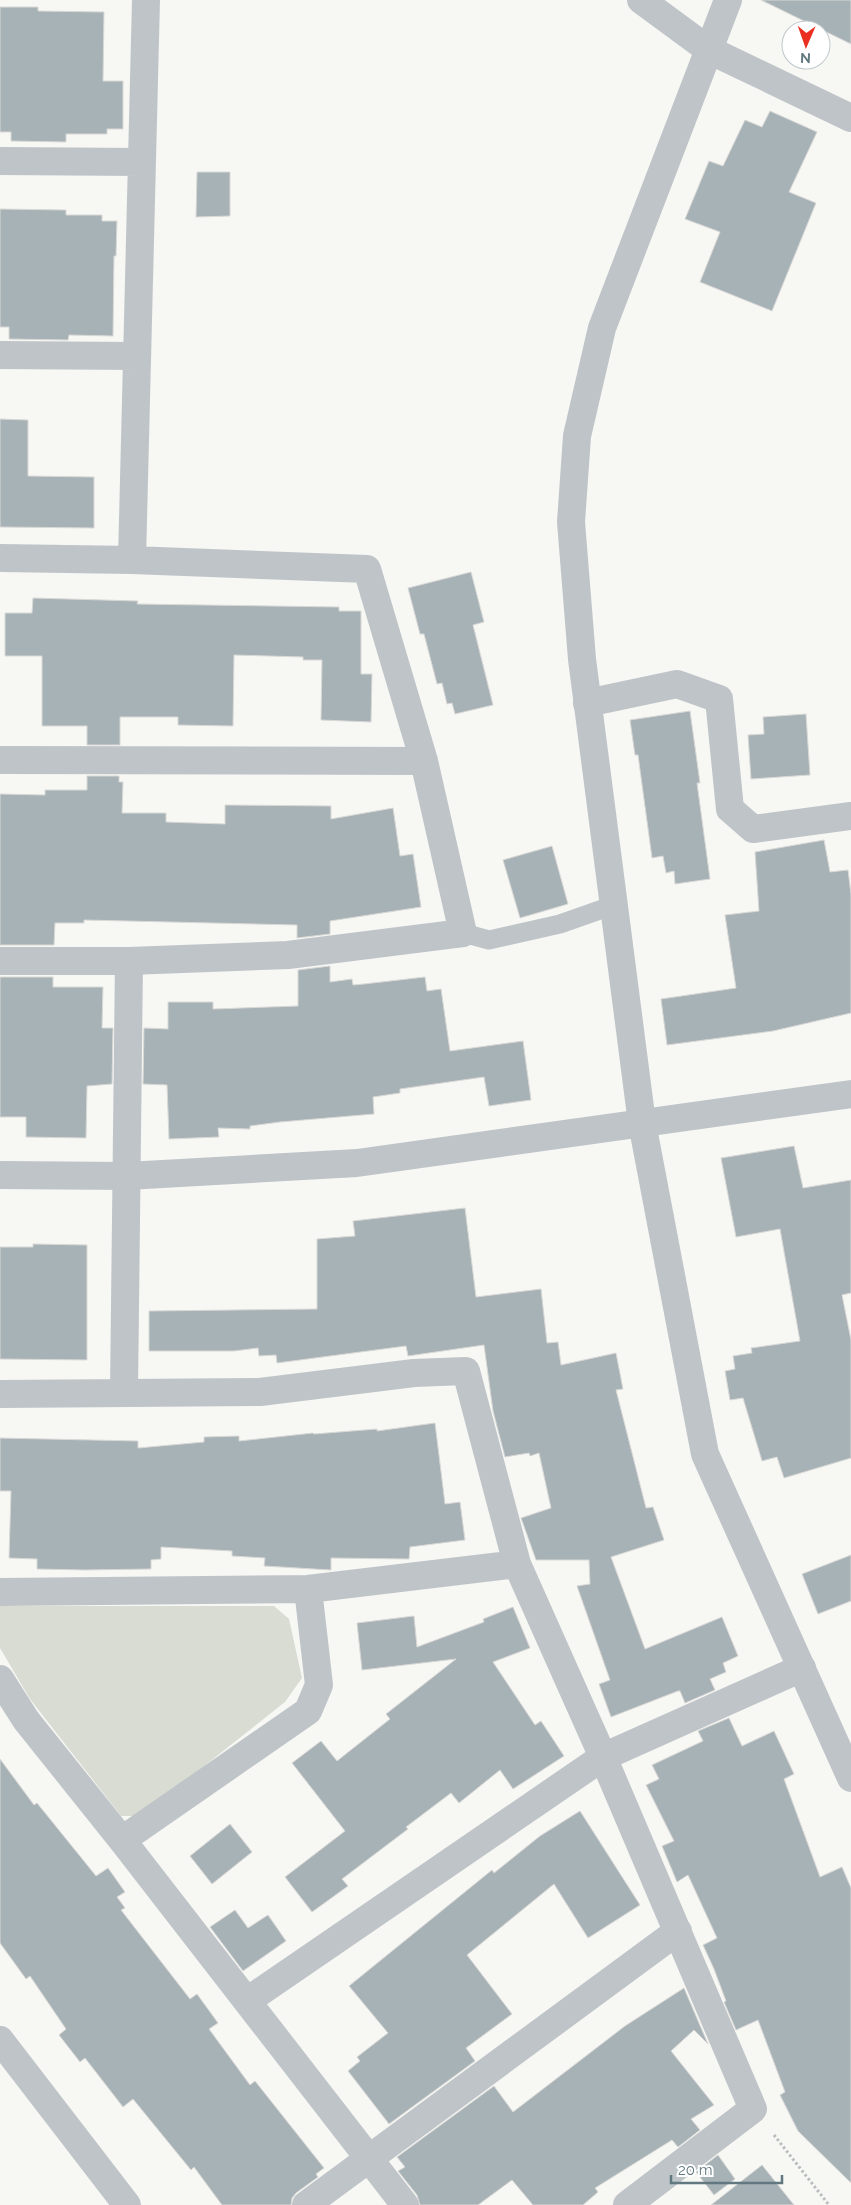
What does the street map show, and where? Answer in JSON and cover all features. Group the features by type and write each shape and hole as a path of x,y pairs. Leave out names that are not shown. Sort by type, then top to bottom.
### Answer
{"street":[{"path":"132,560 146,0"},
{"path":"641,0 709,50 851,118"},
{"path":"728,0 602,328 577,436 571,522 587,703 642,1123 705,1454 851,1778"},
{"path":"0,161 142,162"},
{"path":"0,355 137,356"},
{"path":"0,558 132,560 367,569 424,761 462,933 288,955 129,961 0,961"},
{"path":"587,703 677,684 719,699 730,809 753,829 851,816"},
{"path":"0,760 424,761"},
{"path":"124,1393 129,961"},
{"path":"0,1175 127,1176 358,1163 851,1094"},
{"path":"0,1394 260,1392 414,1374 466,1371 517,1564 603,1757 753,2109 627,2205"},
{"path":"0,1592 308,1589 517,1564"},
{"path":"122,1840 308,1712 319,1685 308,1589"},
{"path":"248,2001 603,1757 802,1668"},
{"path":"0,1678 26,1720 248,2001 405,2205"},
{"path":"306,2205 678,1931"},
{"path":"0,2040 127,2205"}],"lane":[{"path":"462,933 488,940 560,924 614,905"}],"path":[{"path":"753,2109 829,2205"}],"shaded area":[{"path":"0,1606 274,1606 289,1619 302,1678 285,1702 141,1816 121,1816 30,1699 0,1648"}],"building":[{"path":"761,0 851,0 851,44 831,34 831,20 802,20"},
{"path":"0,7 38,7 38,11 104,12 103,81 123,81 123,129 107,129 107,134 66,134 66,142 11,141 11,132 0,132"},
{"path":"770,111 817,132 789,192 816,203 772,311 700,282 720,232 685,219 709,161 723,166 745,120 762,127"},
{"path":"197,172 230,172 230,216 196,217"},
{"path":"0,209 66,210 66,215 102,215 102,221 117,221 116,256 114,256 113,336 69,335 68,340 9,339 9,327 0,327"},
{"path":"0,419 28,420 28,476 94,477 94,528 0,527"},
{"path":"471,572 484,622 473,625 493,705 455,714 452,703 447,704 442,683 437,684 424,634 420,634 408,588"},
{"path":"33,598 138,601 137,604 339,607 339,611 361,611 361,674 372,674 371,722 321,720 322,660 303,660 303,657 234,655 233,726 178,725 178,717 120,717 120,745 87,745 87,726 42,726 42,656 5,656 5,613 32,613"},
{"path":"690,711 700,783 697,783 710,879 675,884 674,871 666,873 663,856 652,858 638,755 635,755 630,720"},
{"path":"806,714 810,775 751,779 748,735 764,734 763,717"},
{"path":"87,776 119,776 119,782 123,782 122,813 166,813 166,822 225,824 225,805 331,806 331,819 393,808 400,856 413,854 421,907 330,921 330,934 297,938 297,925 84,920 84,923 55,923 54,945 0,945 0,794 45,795 45,790 87,790"},
{"path":"824,840 830,872 848,870 851,894 851,1013 773,1031 667,1045 661,999 736,988 725,915 759,911 755,852"},
{"path":"552,846 568,904 520,918 503,860"},
{"path":"330,966 330,982 352,979 353,985 425,977 427,991 441,989 450,1051 523,1041 531,1100 489,1106 484,1077 400,1089 400,1093 373,1097 374,1114 280,1122 250,1126 250,1129 218,1128 219,1137 169,1139 167,1085 143,1084 144,1028 168,1029 168,1002 213,1002 213,1009 298,1006 298,970"},
{"path":"0,977 53,977 53,987 103,987 102,1028 113,1028 112,1084 87,1086 86,1138 26,1137 26,1117 0,1117"},
{"path":"794,1146 803,1188 851,1180 851,1293 842,1295 851,1340 851,1458 784,1478 777,1457 762,1461 743,1398 730,1400 725,1371 735,1369 733,1356 752,1353 751,1348 800,1341 780,1229 736,1237 721,1158"},
{"path":"465,1208 476,1297 541,1289 547,1343 558,1342 561,1365 616,1353 623,1389 616,1390 646,1508 653,1507 664,1540 611,1557 645,1649 722,1617 738,1656 723,1663 726,1672 710,1679 715,1690 685,1703 680,1691 678,1691 611,1717 599,1684 610,1680 577,1586 590,1584 589,1560 536,1560 521,1518 551,1508 539,1453 530,1456 529,1453 505,1457 493,1411 484,1345 408,1356 406,1346 277,1363 276,1355 259,1356 258,1348 234,1351 149,1351 149,1311 317,1309 317,1239 355,1236 353,1221"},
{"path":"33,1244 87,1245 87,1360 0,1359 0,1247 33,1247"},
{"path":"435,1423 445,1504 460,1502 465,1540 410,1547 409,1559 331,1558 331,1570 264,1566 265,1558 232,1556 232,1551 161,1547 161,1559 151,1560 151,1569 85,1570 37,1569 37,1559 9,1558 11,1491 0,1491 0,1438 138,1441 138,1448 204,1442 204,1437 239,1436 239,1441 313,1433 377,1429 377,1431"},
{"path":"851,1555 851,1601 818,1614 802,1574"},
{"path":"513,1607 530,1648 493,1662 535,1725 541,1721 564,1756 513,1789 500,1770 459,1803 451,1793 406,1827 408,1829 342,1879 348,1886 312,1912 285,1877 345,1831 292,1763 321,1741 337,1761 390,1719 386,1714 456,1659 362,1670 357,1623 414,1616 417,1647 484,1622 483,1619"},
{"path":"729,1718 742,1746 774,1731 794,1774 784,1779 820,1877 842,1867 851,1888 851,2183 798,2131 780,2095 785,2092 758,2020 736,2030 724,2002 726,2001 714,1969 703,1945 717,1938 688,1875 677,1882 662,1846 674,1841 646,1785 659,1779 652,1765 703,1741 698,1731"},
{"path":"0,1759 34,1805 37,1803 96,1876 108,1868 125,1892 117,1897 125,1908 121,1910 190,1999 197,1994 218,2023 209,2029 250,2085 255,2081 324,2168 316,2174 318,2177 296,2193 292,2198 291,2205 222,2205 194,2167 191,2170 133,2099 123,2107 85,2058 80,2062 59,2035 66,2029 30,1976 26,1979 0,1943"},
{"path":"580,1811 640,1905 588,1938 554,1884 467,1955 512,2014 466,2048 475,2061 389,2124 348,2071 360,2061 357,2057 388,2033 349,1986 492,1870 494,1873 540,1836"},
{"path":"230,1824 252,1852 212,1884 190,1856"},
{"path":"235,1910 248,1928 268,1915 286,1941 243,1971 210,1927"},
{"path":"684,1988 708,2044 694,2030 671,2051 714,2105 691,2119 700,2130 678,2147 672,2140 595,2188 598,2192 583,2205 533,2205 512,2180 478,2205 420,2205 417,2195 398,2171 405,2167 397,2157 494,2086 513,2112 625,2026"},
{"path":"718,2155 735,2179 714,2195 696,2172"},
{"path":"762,2165 794,2205 711,2205"}]}
